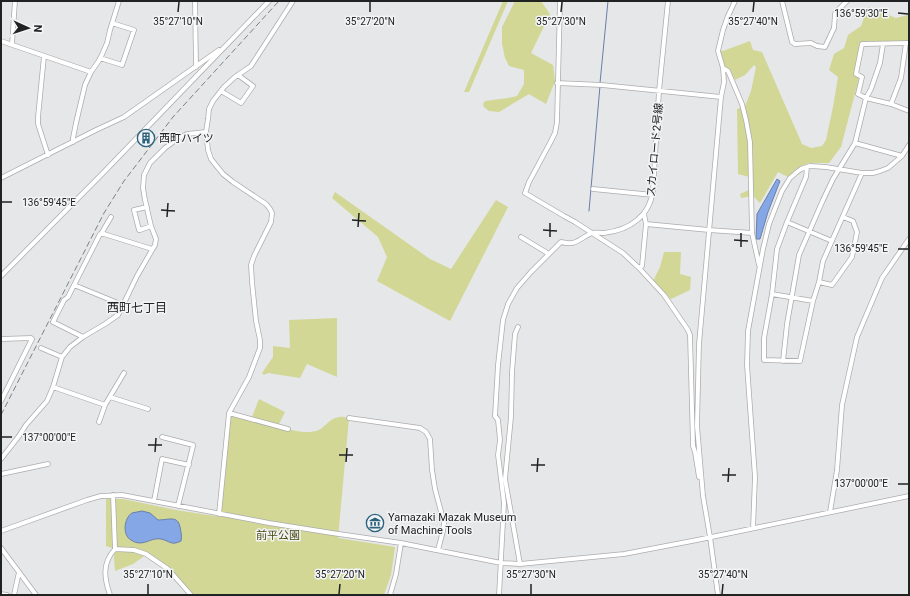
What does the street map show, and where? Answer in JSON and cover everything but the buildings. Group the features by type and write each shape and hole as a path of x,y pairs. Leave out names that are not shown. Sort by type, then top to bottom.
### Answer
{"street":[{"path":"12,44 15,1"},
{"path":"73,142 85,85 107,43 119,1"},
{"path":"195,1 196,67"},
{"path":"1,276 226,46 268,1"},
{"path":"219,514 229,413 249,377 260,348 252,282 252,265 254,256 271,222 272,213 266,204 233,182 211,159 208,150 206,132 209,109 221,91 238,75 251,66 293,1"},
{"path":"560,1 557,122 555,133 529,182 525,193 575,222 623,253 664,295 688,330 690,335 693,446 703,490"},
{"name":"スカイロード2号線","path":"549,254 561,242 569,244 591,233 604,233 618,230 632,224 644,214 647,209 653,195 659,91 668,1"},
{"path":"718,595 703,490 697,426 698,351 721,97 724,82 723,68 718,52 728,16 735,1"},
{"path":"782,1 792,42 795,44 811,43 817,46 825,47 834,28 835,14 847,1"},
{"path":"100,58 122,64 134,30 112,23"},
{"path":"1,41 91,72"},
{"path":"891,104 901,78 907,43 862,44 856,74 862,77 858,94 866,98 891,104 909,111"},
{"path":"783,361 791,297 799,255 823,200 839,169 855,143 866,98 871,89 880,63 883,44"},
{"path":"1,178 96,130 124,118 226,46"},
{"path":"44,56 38,124 48,155"},
{"path":"723,68 728,71 742,104 750,142 752,233 759,267"},
{"path":"221,91 241,103 253,86 238,75"},
{"path":"557,82 721,97"},
{"path":"1,459 46,401 53,387 62,357 70,347 118,315 137,276 155,245 156,239 151,226 143,184 144,175 150,163 176,139 187,134 206,132"},
{"path":"855,143 902,156"},
{"path":"753,528 755,477 746,365 748,331 759,267 769,224 782,191 790,178 801,169 810,166 862,173 872,173 888,168 902,156 909,145"},
{"path":"807,167 806,177 777,249 772,294 764,338 764,360 800,362 823,261 862,173"},
{"path":"593,189 653,195"},
{"path":"147,207 134,210 139,230 151,226"},
{"path":"639,268 642,266 646,224 644,214"},
{"path":"83,337 53,322 111,217"},
{"path":"819,282 832,285 852,257 857,232 853,221 843,217"},
{"path":"787,222 832,242"},
{"path":"646,224 752,233"},
{"path":"101,234 152,249"},
{"path":"499,595 504,505 498,455 500,440 498,420 495,416 498,365 503,320 508,304 518,288 549,254 521,237"},
{"path":"830,512 837,470 842,405 858,337 882,278 909,239"},
{"path":"74,285 124,305"},
{"path":"772,294 813,301"},
{"path":"518,327 515,334 511,417 505,479 520,564"},
{"path":"1,339 32,339 1,401"},
{"path":"41,348 62,357"},
{"path":"99,422 105,404 124,373"},
{"path":"53,387 105,404"},
{"path":"110,397 148,409"},
{"path":"229,413 288,429"},
{"path":"349,418 420,428 426,432 430,438 435,489 444,523 438,550"},
{"path":"162,437 193,445 178,506"},
{"path":"154,501 162,459 189,465"},
{"path":"1,474 48,464"},
{"path":"110,595 105,570 107,561 115,549 113,495"},
{"path":"1,531 87,500 101,496 122,495 309,530 401,542 501,563 520,564 624,554 909,496"},
{"path":"390,595 396,574 401,542"},
{"path":"1,548 36,595"},
{"path":"115,549 134,550 146,554 168,569 191,595"},
{"path":"14,595 19,572"},
{"path":"1,594 7,595"}],"green space":[{"path":"503,1 508,1 469,92 464,92"},
{"path":"515,1 541,1 550,14 531,53 553,65 555,81 546,104 529,94 499,112 489,111 484,107 483,104 485,101 517,96 524,84 524,70 509,66 505,58 502,44 502,27"},
{"path":"868,7 896,18 908,15 909,13 909,41 860,42 854,74 859,78 841,147 829,163 809,163 797,168 788,177 778,172 760,203 753,196 741,198 740,194 749,190 749,177 738,174 737,109 745,106 751,91 756,67 754,65 745,75 735,80 730,69 724,67 720,50 723,51 750,41 753,50 762,52 802,144 811,148 822,146 826,140 838,77 829,70 834,54 844,48 848,35 861,26"},
{"path":"335,192 430,259 451,269 496,200 508,207 450,321 377,281 387,257 378,237 332,198"},
{"path":"664,252 681,252 680,274 691,277 690,290 671,299 653,281 660,267"},
{"path":"337,318 337,377 307,364 300,378 268,373 264,375 262,373 273,357 273,346 290,348 289,320"},
{"name":"前平公園","path":"259,399 285,412 278,426 293,430 309,432 319,430 334,418 349,418 338,538 395,547 391,575 384,595 191,595 168,569 147,554 133,564 115,571 115,549 106,546 106,499 123,499 176,510 221,517 229,413 275,424 252,417"}],"water":[{"path":"777,179 780,181 768,212 760,239 756,239 757,214"},
{"path":"142,511 150,513 158,520 172,519 177,521 181,531 181,541 173,543 161,539 153,539 139,543 128,538 125,531 125,526 129,515"}],"waterway":[{"path":"600,83 608,1"},
{"path":"589,211 600,86"}],"railway":[{"path":"1,415 104,213 124,181 173,117 279,1"}],"place":[{"name":"西町ハイツ","path":"146,138"},
{"name":"Yamazaki Mazak Museum of Machine Tools","path":"375,523"}],"district":[{"name":"西町七丁目","path":"137,308"}]}
